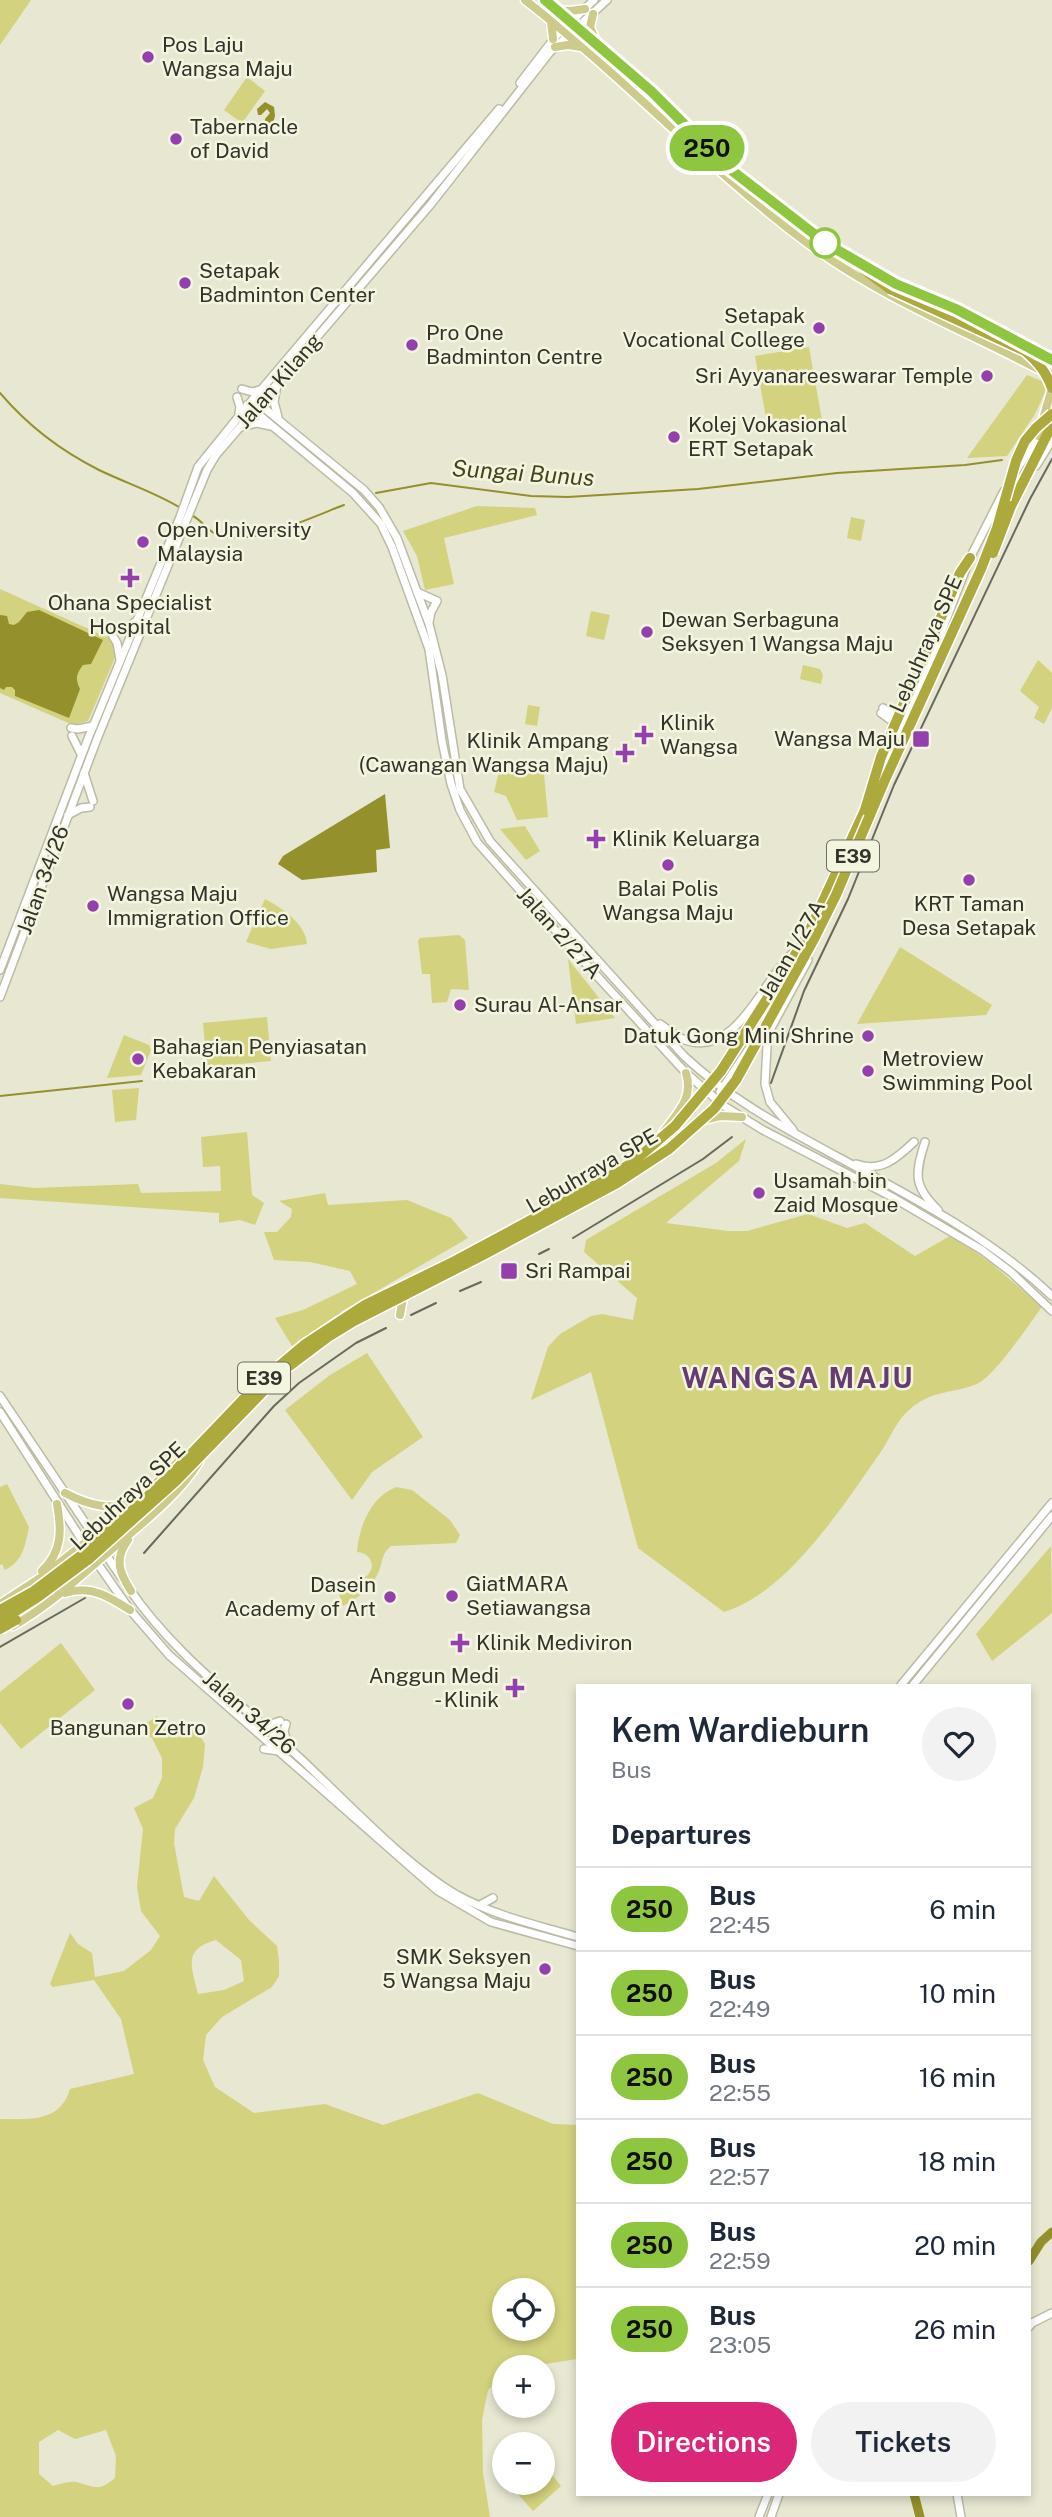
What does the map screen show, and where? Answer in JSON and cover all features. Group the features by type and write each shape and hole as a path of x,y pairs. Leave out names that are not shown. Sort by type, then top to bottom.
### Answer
{"highway":[{"path":"847,257 890,289 1026,351 1047,375 1052,388"},
{"name":"Lebuhraya SPE","path":"0,1608 34,1591 60,1573 106,1534 170,1476 259,1383 304,1345 365,1305 455,1261 612,1176 632,1163 675,1126 721,1071 807,936 976,564 1015,447 1028,428 1052,407"},
{"name":"Lebuhraya SPE","path":"93,1561 176,1481 284,1370 328,1337 617,1183 669,1149 715,1110 736,1080 836,895 956,625 996,528 1021,451 1036,428 1052,415"},
{"name":"E39","path":"956,625 995,549 1018,487 1052,425"},
{"path":"865,810 881,758 960,573 970,558"},
{"name":"E39","path":"0,1627 40,1604 93,1561"}],"main road":[{"path":"525,0 583,48 717,170 795,233 855,274 948,326 1004,351 1052,378"},
{"path":"545,0 651,91 726,166 847,257 896,284 956,309 1051,360"},
{"path":"594,0 589,11 590,27 598,44"},
{"path":"558,10 589,11 607,0"},
{"name":"Jalan Kilang","path":"70,797 82,755 137,618 216,455 238,429 260,390 554,43 589,11"},
{"path":"551,20 554,43 583,48"},
{"name":"Jalan Kilang","path":"70,797 84,773 184,519 187,497 203,459 237,417 279,381 431,204 554,43"},
{"path":"948,326 961,322 961,316 956,309"},
{"path":"238,429 257,423 277,424 274,402 279,381"},
{"path":"1038,436 1052,388"},
{"path":"242,389 252,392 260,390"},
{"path":"237,397 240,407 237,417"},
{"name":"Jalan 2/27A","path":"253,405 344,472 379,506 397,538 429,624 442,675 460,789 490,841 684,1056 712,1082 800,1137 986,1243 1052,1296"},
{"name":"Jalan 1/27A","path":"27,1586 139,1499 285,1357 353,1309 470,1250 649,1153 678,1127 719,1072 809,927 934,651 970,558 993,510 1052,415"},
{"name":"Jalan 2/27A","path":"277,424 353,493 381,524 429,649 451,784 460,810 477,842 687,1073 716,1099 763,1130 892,1197 982,1250 1011,1272 1051,1310"},
{"name":"Jalan 1/27A","path":"143,1522 187,1482 199,1462 286,1372 329,1338 603,1194 658,1162 686,1139 716,1099 807,960 994,545 1013,506 1052,440"},
{"path":"417,591 437,601 430,612 429,624"},
{"path":"120,660 114,631 130,626 137,618"},
{"path":"897,732 895,722 882,711 897,714 908,708"},
{"path":"82,755 72,732 93,726"},
{"path":"67,815 92,804 84,773"},
{"name":"Jalan 34/26","path":"0,997 67,815 70,797"},
{"name":"Jalan 34/26","path":"0,971 70,797"},
{"path":"562,934 577,953"},
{"path":"651,1018 679,1038 690,1042 701,1043 723,1037 734,1029 781,964 794,952"},
{"path":"800,1137 771,1102 765,1084 765,1068 771,1028 807,960"},
{"path":"719,1072 722,1079 728,1080"},
{"path":"649,1153 688,1097 690,1089 687,1073"},
{"path":"701,1121 720,1116 742,1117"},
{"path":"839,1157 864,1166 883,1166 914,1142"},
{"path":"925,1142 917,1166 918,1181 924,1195 951,1221"},
{"path":"1011,1263 1047,1296 1051,1310"},
{"path":"400,1315 403,1298"},
{"name":"Jalan 34/26","path":"0,1396 131,1591 155,1624 195,1667 259,1721 421,1868 458,1895 491,1912 576,1936"},
{"name":"Jalan 34/26","path":"0,1412 93,1561 130,1609 192,1677 438,1891 491,1922 576,1945"},
{"path":"65,1493 99,1507 120,1506 139,1499"},
{"path":"902,1684 1052,1503"},
{"path":"0,1608 51,1563 58,1546 61,1524 57,1504"},
{"path":"914,1684 1052,1516"},
{"path":"0,1627 29,1617 59,1595 93,1561 106,1554 143,1522"},
{"path":"131,1591 122,1576 119,1559 126,1542 143,1522"},
{"path":"59,1595 75,1590 88,1590 106,1594 130,1609"},
{"path":"0,1608 20,1598"},
{"path":"0,1627 25,1608"},
{"path":"259,1721 272,1724 283,1722 288,1747"},
{"path":"264,1749 279,1751"},
{"path":"479,1905 493,1898"},
{"path":"1031,2324 1052,2313"},
{"path":"759,2517 767,2496"},
{"path":"771,2517 778,2496"},
{"path":"957,2496 961,2517"}],"shaded area":[{"path":"0,0 31,0 0,45"},
{"path":"247,77 265,91 242,123 224,110"},
{"path":"265,102 274,107 275,116 272,126 261,132 256,125 265,123 270,113 267,109 258,115 257,109"},
{"path":"809,347 822,420 768,429 755,356"},
{"path":"1027,375 1049,384 1035,414 1007,456 967,458"},
{"path":"477,506 535,508 537,515 444,538 454,584 425,590 417,556 403,531"},
{"path":"851,517 865,520 861,541 847,538"},
{"path":"0,589 113,640 117,653 88,721 73,725 0,693"},
{"path":"39,610 103,640 91,664 83,665 78,674 80,689 69,718 15,696 12,687 6,687 4,690 0,688 0,615 7,616 9,624 14,625 27,612"},
{"path":"591,611 610,615 604,640 586,636"},
{"path":"772,615 788,617 786,630 771,624"},
{"path":"1038,660 1052,673 1052,708 1044,724 1034,718 1039,707 1020,691"},
{"path":"803,665 820,669 823,675 821,684 800,679"},
{"path":"528,705 540,707 537,726 525,724"},
{"path":"543,763 548,817 517,820 506,796 494,792 500,768"},
{"path":"385,794 390,848 376,850 377,872 302,880 278,864 283,856"},
{"path":"525,826 540,851 526,860 500,829"},
{"path":"265,899 297,923 307,944 271,949 246,942"},
{"path":"459,935 465,940 469,990 451,989 447,1002 432,1003 430,974 422,974 418,941 420,938"},
{"path":"900,947 992,1005 986,1015 857,1024"},
{"path":"568,959 572,964 615,1018 576,1024"},
{"path":"267,1017 271,1061 207,1067 203,1023"},
{"path":"124,1035 149,1045 151,1050 141,1075 107,1078"},
{"path":"139,1088 136,1120 115,1122 112,1090"},
{"path":"247,1132 252,1195 264,1203 255,1225 240,1220 219,1223 219,1213 0,1198 0,1184 34,1188 138,1184 141,1193 221,1191 220,1166 203,1167 201,1137"},
{"path":"746,1139 739,1161 666,1223 747,1231 808,1214 847,1228 865,1223 915,1256 952,1235 992,1264 1042,1307 1002,1361 984,1379 977,1384 925,1399 905,1414 851,1495 813,1544 770,1586 748,1602 724,1612 638,1548 591,1372 531,1400 548,1347 560,1334 591,1316 602,1314 633,1320 637,1298 584,1252 586,1240 716,1163"},
{"path":"325,1193 328,1205 407,1200 451,1218 468,1238 344,1310 292,1346 275,1318 303,1310 357,1284 350,1271 310,1262 274,1260 264,1232 277,1232 291,1217 292,1209 279,1201"},
{"path":"367,1353 423,1437 372,1472 352,1500 285,1410 330,1375"},
{"path":"7,1484 29,1527 19,1557 5,1570 2,1564 0,1565 0,1487"},
{"path":"396,1487 412,1490 450,1520 460,1535 456,1543 391,1546 384,1554 373,1583 343,1606 338,1591 351,1588 352,1579 366,1576 372,1567 369,1557 357,1552 360,1532 368,1513 380,1498"},
{"path":"1051,1546 1052,1613 992,1661 976,1634"},
{"path":"61,1643 95,1690 21,1749 0,1723 0,1692"},
{"path":"157,1716 177,1738 195,1728 205,1744 203,1767 194,1798 175,1829 174,1843 184,1897 199,1901 214,1876 249,1920 277,1946 279,1976 272,1987 222,2017 206,2035 203,2060 215,2087 254,2113 325,2104 383,2125 478,2093 553,2124 576,2125 576,2359 555,2362 555,2355 492,2355 492,2386 488,2390 482,2420 483,2473 490,2517 0,2517 0,2119 42,2117 59,2108 70,2089 134,2074 121,2019 94,1980 53,1987 50,1984 70,1933 78,1944 92,1953 95,1977 124,1971 151,1950 160,1936 141,1911 137,1887 143,1829 134,1808 153,1798 162,1778 162,1758 152,1738 136,1730","holes":["216,1940 241,1960 244,1981 224,1990 198,1994 192,1967 194,1954 198,1948","58,2430 75,2439 106,2430 116,2456 115,2478 100,2487 73,2482 53,2486 39,2474 39,2442"]},
{"path":"555,2478 561,2486 555,2491"},
{"path":"519,2495 551,2495 533,2511"}],"waterway":[{"name":"Sungai Bunus","path":"0,393 34,427 71,455 179,507"},
{"name":"Sungai Bunus","path":"376,493 431,483 531,496 568,497 698,489 837,473 1002,460"},
{"name":"Sungai Bunus","path":"193,516 214,533 227,537 243,537 279,530 344,505"},
{"path":"0,1096 142,1081"},
{"path":"1031,2258 1041,2242 1052,2232"},
{"path":"915,2496 920,2517"}],"tram line":[{"path":"771,1083 804,991 848,899 894,785 1030,499 1052,459"},
{"path":"573,1238 703,1159 732,1137"},
{"path":"539,1254 549,1249"},
{"path":"460,1291 481,1282"},
{"path":"411,1315 436,1303"},
{"path":"144,1553 274,1406 299,1383 356,1343 386,1328"},
{"path":"0,1647 85,1598"}],"bus line":[{"name":"250","path":"545,0 651,91 726,166 827,244 896,284 956,309 1052,360"}],"place":[{"name":"Pos Laju Wangsa Maju","path":"148,57"},
{"name":"Tabernacle of David","path":"176,139"},
{"name":"Setapak Badminton Center","path":"185,283"},
{"name":"Setapak Vocational College","path":"819,328"},
{"name":"Pro One Badminton Centre","path":"412,345"},
{"name":"Sri Ayyanareeswarar Temple","path":"987,376"},
{"name":"Kolej Vokasional ERT Setapak","path":"674,437"},
{"name":"Open University Malaysia","path":"143,542"},
{"name":"Ohana Specialist Hospital","path":"130,578"},
{"name":"Dewan Serbaguna Seksyen 1 Wangsa Maju","path":"647,632"},
{"name":"Klinik Wangsa","path":"644,735"},
{"name":"Wangsa Maju","path":"921,739"},
{"name":"Klinik Ampang (Cawangan Wangsa Maju)","path":"625,753"},
{"name":"Klinik Keluarga","path":"596,839"},
{"name":"Balai Polis Wangsa Maju","path":"668,865"},
{"name":"KRT Taman Desa Setapak","path":"969,880"},
{"name":"Wangsa Maju Immigration Office","path":"93,906"},
{"name":"Surau Al-Ansar","path":"460,1005"},
{"name":"Datuk Gong Mini Shrine","path":"868,1036"},
{"name":"Bahagian Penyiasatan Kebakaran","path":"138,1059"},
{"name":"Metroview Swimming Pool","path":"868,1071"},
{"name":"Usamah bin Zaid Mosque","path":"759,1193"},
{"name":"Sri Rampai","path":"509,1271"},
{"name":"GiatMARA Setiawangsa","path":"452,1596"},
{"name":"Dasein Academy of Art","path":"390,1597"},
{"name":"Klinik Mediviron","path":"460,1643"},
{"name":"Anggun Medi - Klinik","path":"515,1688"},
{"name":"Bangunan Zetro","path":"128,1704"},
{"name":"SMK Seksyen 5 Wangsa Maju","path":"545,1969"}],"district":[{"name":"WANGSA MAJU","path":"798,1378"}]}
